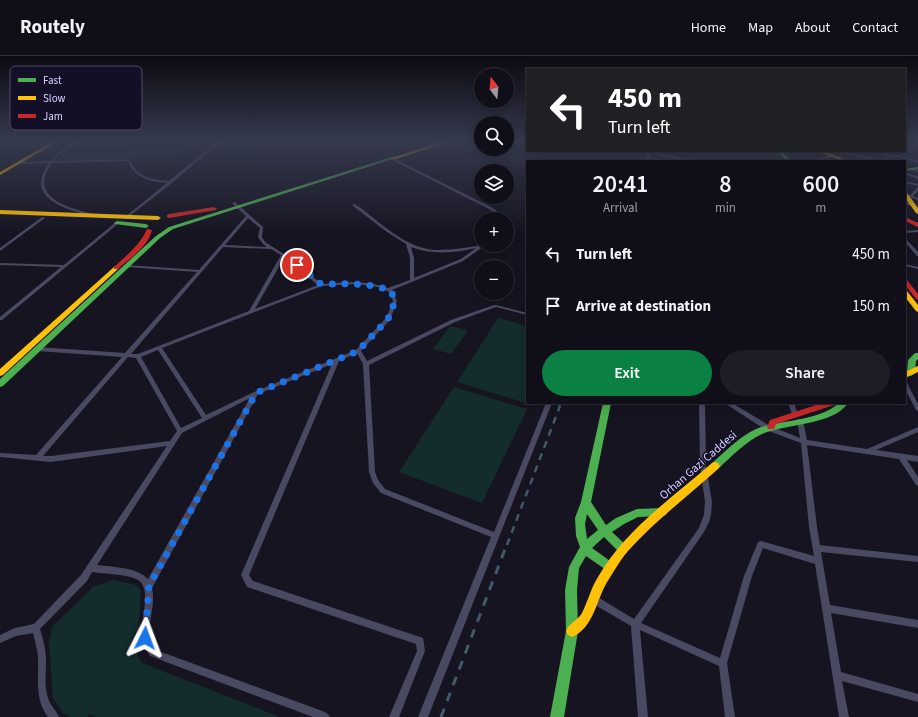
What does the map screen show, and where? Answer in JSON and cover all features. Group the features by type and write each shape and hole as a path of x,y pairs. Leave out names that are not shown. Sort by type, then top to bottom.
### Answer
{"street":[{"path":"44,172 42,176 43,189 53,201 69,212"},
{"path":"135,172 152,179 171,182"},
{"path":"126,218 183,172"},
{"path":"0,216 117,223 161,231 340,172"},
{"path":"0,212 69,212 102,217 158,218 236,205 349,172"},
{"path":"418,172 496,212"},
{"path":"906,182 918,185"},
{"path":"918,189 910,199 918,212"},
{"path":"236,205 262,228 261,239 321,284"},
{"path":"354,205 408,244 424,250 452,251 474,248"},
{"path":"0,384 158,237 179,224 180,219 169,216"},
{"path":"37,458 248,216"},
{"path":"0,250 42,218"},
{"path":"0,374 144,242 149,235 147,228 150,222 158,218"},
{"path":"906,219 918,225"},
{"path":"0,319 117,223"},
{"path":"906,232 918,231"},
{"path":"906,241 918,254"},
{"path":"408,244 412,258 412,280"},
{"path":"221,246 272,248"},
{"path":"388,290 462,260 474,252"},
{"path":"250,313 284,255"},
{"path":"0,264 65,266"},
{"path":"906,265 918,268"},
{"path":"127,266 199,271"},
{"path":"0,639 15,632 36,628 84,578 180,431 256,393 358,351 388,319 395,301 391,291 379,286 356,283 321,284 160,349 138,356 37,349"},
{"path":"906,284 911,299 918,310"},
{"path":"366,364 452,321 496,306 526,314"},
{"path":"160,349 205,418"},
{"path":"358,351 366,364 372,472 377,485 383,491 496,536"},
{"path":"911,372 912,360 918,355"},
{"path":"138,356 180,431"},
{"path":"337,359 245,575 250,584 420,641 421,651 394,717"},
{"path":"906,386 918,409"},
{"path":"256,393 149,586 145,638 149,649 153,653 325,717"},
{"path":"423,717 549,404"},
{"path":"607,404 586,502 580,514 579,520 580,531 585,548 609,567"},
{"path":"643,717 635,624 706,523 709,499 704,476 702,404"},
{"path":"730,404 769,428 804,442 868,451 902,458 918,459"},
{"path":"792,404 804,442 816,548 844,717"},
{"name":"Orhan Gazi Caddesi","path":"572,631 585,619 592,599 616,557 662,512 744,440 769,428 780,427 829,404"},
{"name":"Orhan Gazi Caddesi","path":"797,418 840,408 843,404"},
{"path":"868,451 918,429"},
{"path":"0,455 51,459 172,443"},
{"path":"902,458 918,483"},
{"path":"586,502 594,519 603,532 623,549"},
{"path":"557,717 572,631 570,602 574,566 585,548 596,537 620,521 637,513 662,512"},
{"path":"730,717 723,663 748,576 761,544 818,561"},
{"path":"816,548 918,558"},
{"path":"90,568 139,576 147,582 149,586"},
{"path":"592,599 635,624 723,663"},
{"path":"826,608 918,624"},
{"path":"36,628 41,649 43,696 45,705 54,717"},
{"path":"837,675 918,698"}],"green space":[{"path":"498,318 526,326 526,403 457,382"},
{"path":"450,326 468,330 451,354 433,349"},
{"path":"454,387 527,409 482,503 399,472"},
{"path":"113,580 136,585 141,591 137,653 142,663 280,717 96,717 90,714 87,717 70,717 63,713 53,698 49,642 52,627 93,587"}],"railway":[{"path":"507,545 560,406"},
{"path":"441,717 507,544"}],"traffic: fast":[{"path":"174,227 350,172"},
{"path":"117,223 146,226"},
{"path":"0,384 158,237 171,228"},
{"path":"911,373 912,360 918,355"},
{"path":"607,404 586,502 580,518 580,530 585,547 592,555 609,567"},
{"path":"715,466 739,444 752,435 769,428 806,421 824,415 843,404"},
{"path":"586,502 602,527 623,549"},
{"path":"557,717 572,631 571,590 574,567 585,548 596,537 620,521 637,513 662,512"}],"traffic: slow":[{"path":"0,174 4,172"},
{"path":"906,195 918,212"},
{"path":"0,212 158,218"},
{"path":"0,373 116,268"},
{"path":"906,293 918,310"},
{"path":"906,375 918,369"},
{"path":"572,631 585,619 601,581 623,549 644,528 715,466"}],"traffic: jam":[{"path":"169,216 214,209"},
{"path":"906,219 918,225"},
{"path":"116,268 141,245 148,235 149,230"},
{"path":"906,282 918,298"},
{"path":"771,427 773,422 828,404"}],"route":[{"path":"145,638 149,586 256,393 358,351 388,319 395,301 391,291 379,286 356,283 321,284 297,265"}]}
